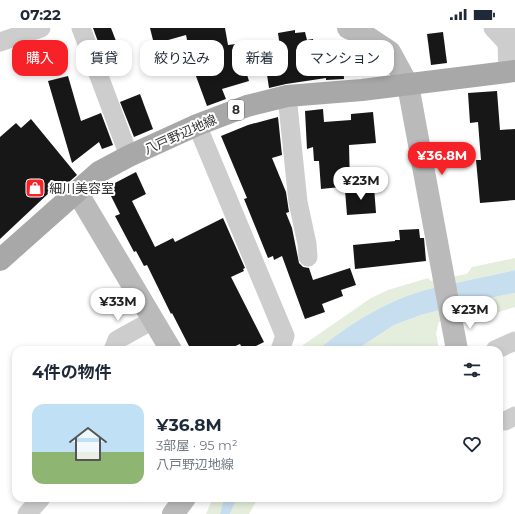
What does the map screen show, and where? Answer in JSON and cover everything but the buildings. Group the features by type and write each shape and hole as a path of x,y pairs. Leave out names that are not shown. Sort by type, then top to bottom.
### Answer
{"main road":[{"name":"八戸野辺地線","path":"0,260 99,172 129,156 197,125 247,106 286,96 408,85 511,72"}],"street":[{"path":"0,42 41,28"},
{"path":"81,28 129,156"},
{"path":"348,28 363,34 390,52 408,85 456,346"},
{"path":"493,28 509,36 511,72"},
{"path":"286,96 298,202 307,244 308,257"},
{"path":"197,125 285,336 281,346"},
{"path":"77,192 169,346"},
{"path":"115,346 117,340 153,320"},
{"path":"503,347 515,342"},
{"path":"503,421 515,416"},
{"path":"27,514 38,502"},
{"path":"173,514 182,502"}],"green space":[{"path":"515,258 515,270 414,293 385,306 356,322 323,346 303,346 371,298 388,290 428,278 431,281 467,274 472,267"},
{"path":"515,293 515,307 481,318 474,315 439,322 436,333 438,346 362,346 394,325 421,315 479,300"},
{"path":"211,502 223,502 220,514 206,514"},
{"path":"235,502 256,502 249,514 230,514"}],"water":[{"path":"515,270 515,293 479,300 421,315 394,325 362,346 323,346 356,322 370,314 399,299 429,289"},
{"path":"223,502 235,502 230,514 220,514"}],"place":[{"name":"細川美容室","path":"35,188"}]}
